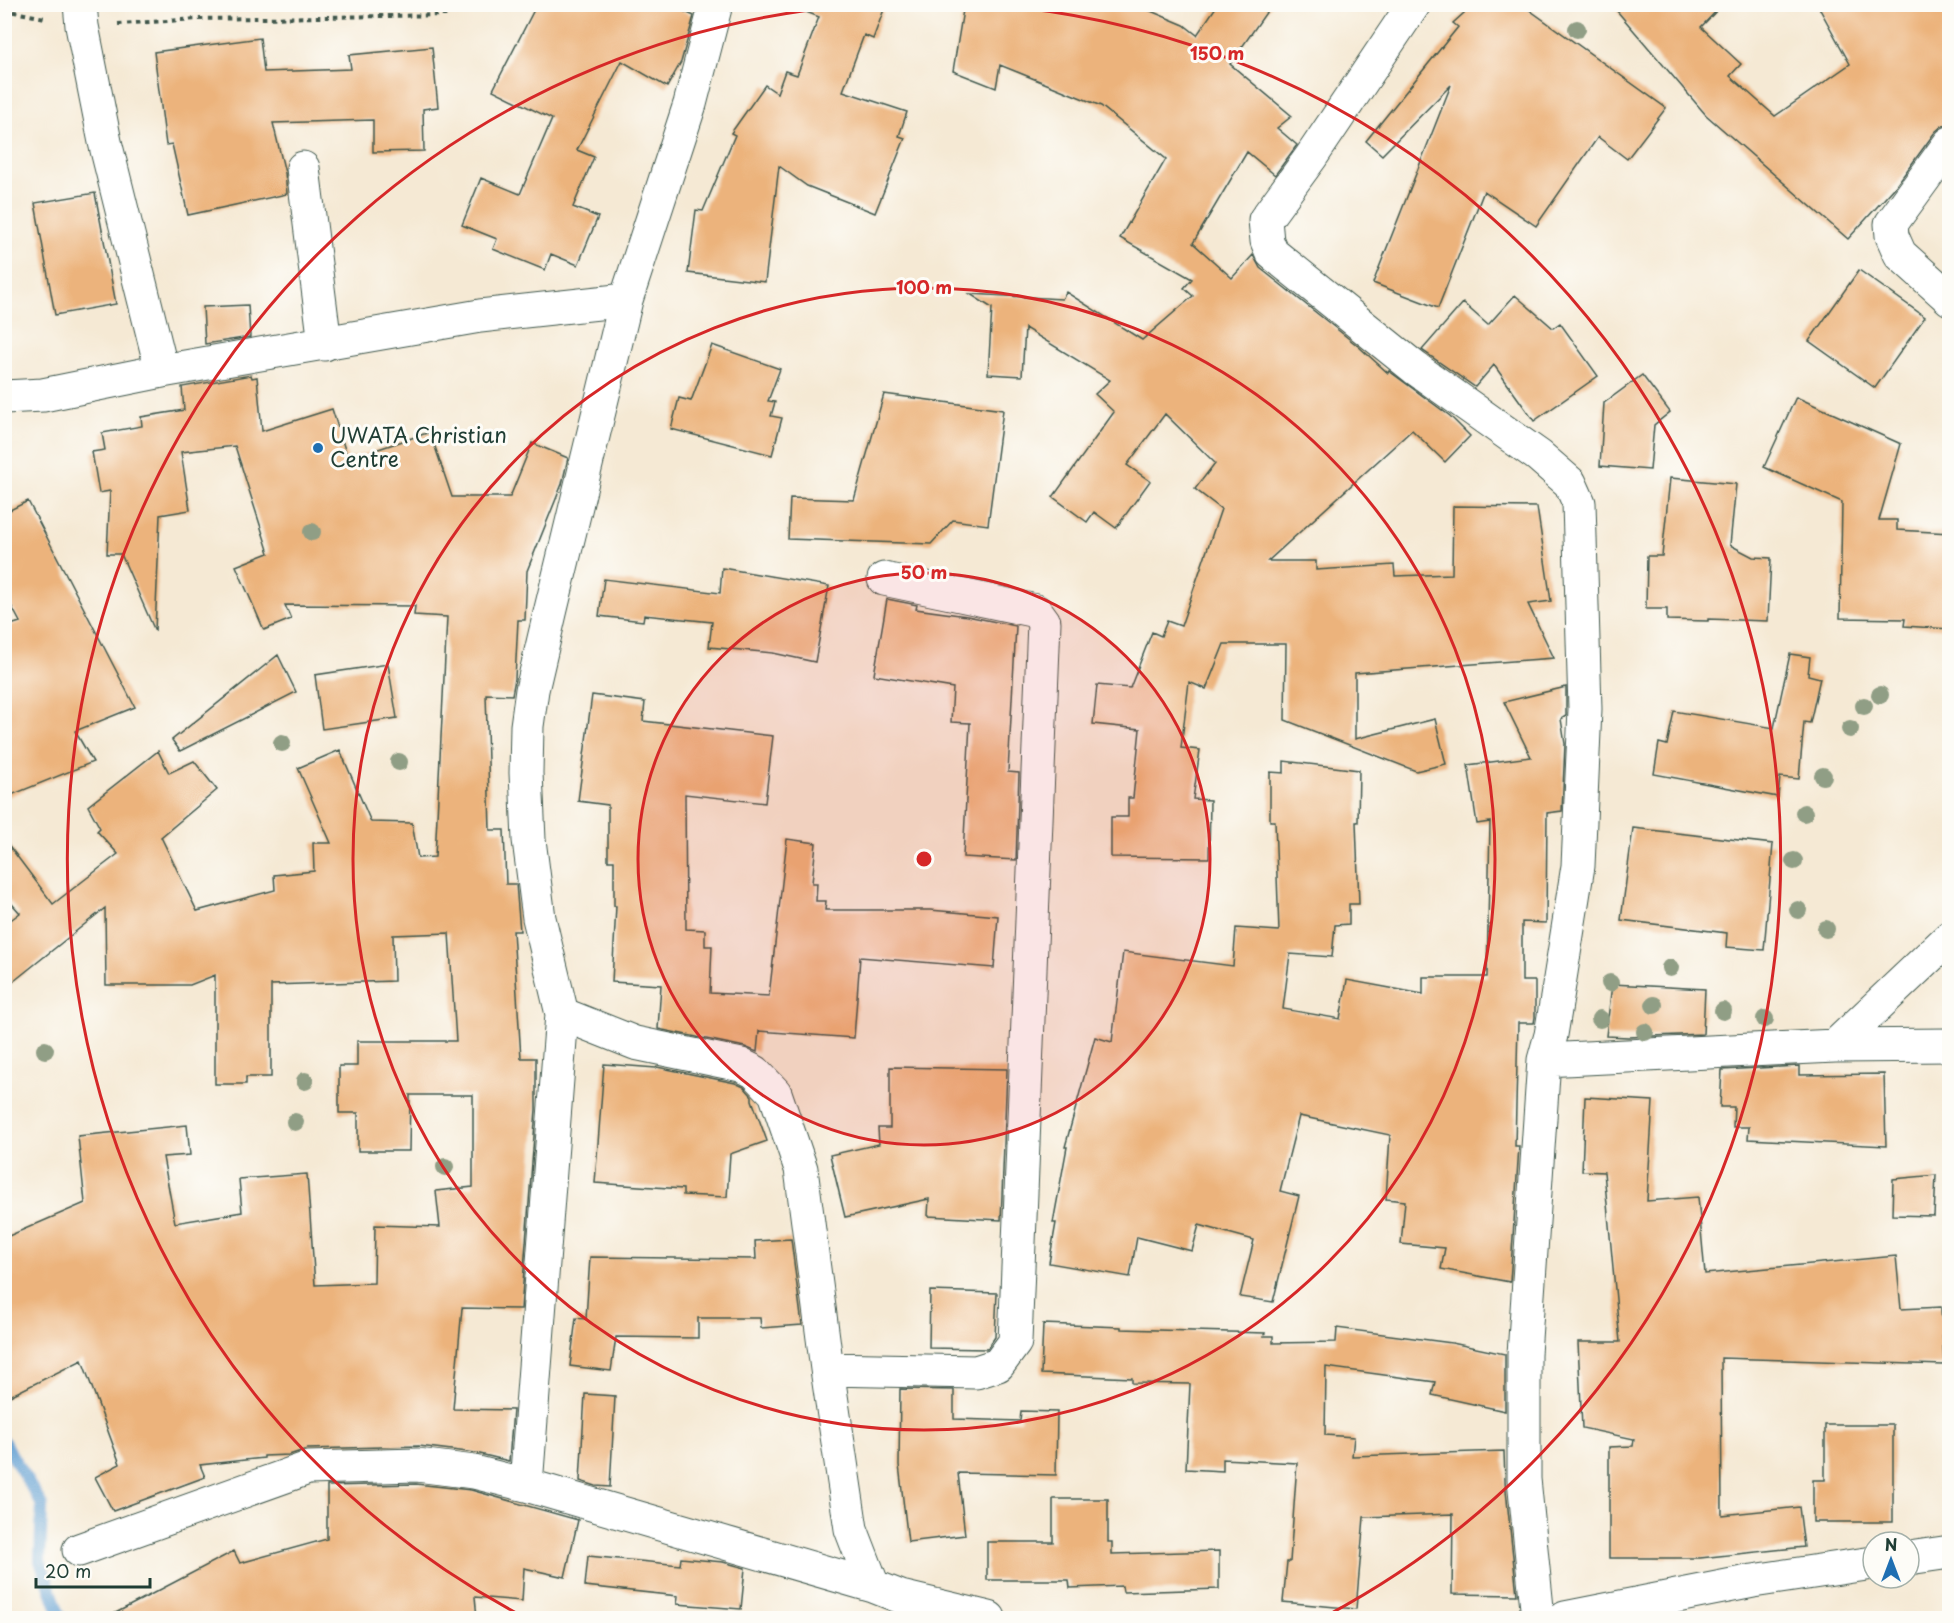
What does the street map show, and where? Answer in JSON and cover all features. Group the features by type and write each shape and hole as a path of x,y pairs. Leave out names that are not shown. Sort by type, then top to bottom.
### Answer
{"street":[{"path":"526,1485 562,1014 539,918 529,840 526,773 527,726 532,690 626,300 690,104 716,4"},
{"path":"1414,4 1318,147 1265,220 1267,241 1272,253 1406,361 1539,456 1570,483 1579,503 1585,709 1578,866 1551,1035 1544,1060 1524,1354 1524,1479 1538,1618"},
{"path":"81,15 105,142 162,371"},
{"path":"1950,142 1891,224 1892,236 1900,254 1950,299"},
{"path":"303,168 325,344"},
{"path":"4,397 43,395 162,371 480,316 626,300"},
{"path":"826,1369 976,1372 998,1365 1015,1341 1044,622 1036,611 884,579"},
{"path":"1835,1046 1950,937"},
{"path":"562,1014 635,1043 741,1065 755,1072 775,1093 801,1169 826,1369 850,1529 891,1600"},
{"path":"1544,1060 1835,1046 1950,1045"},
{"path":"79,1550 308,1468 417,1465 474,1472 526,1485 891,1600 989,1618"},
{"path":"1921,1556 1950,1552"},
{"path":"1565,1618 1653,1610 1753,1581 1861,1565"}],"path":[{"path":"81,15 198,19 448,15"}],"building":[{"path":"537,4 668,4 694,16 681,62 667,87 622,61 577,150 594,157 573,207 598,217 578,265 551,254 545,270 493,249 497,239 462,225 481,178 520,194 552,119 493,90"},
{"path":"791,4 886,4 873,39 864,35 843,91 907,112 899,136 905,138 875,213 807,186 779,166 765,282 688,273 696,210 703,211 735,135 731,133 765,85 777,93 785,71 797,75 819,17 791,6"},
{"path":"964,4 1134,4 1184,25 1197,35 1218,4 1272,4 1230,64 1292,116 1277,128 1297,145 1275,175 1247,152 1193,243 1232,278 1253,255 1260,268 1358,346 1388,373 1389,371 1450,416 1470,436 1445,462 1412,430 1268,561 1316,561 1316,570 1394,565 1395,576 1452,574 1453,506 1537,507 1551,601 1528,604 1554,658 1355,673 1355,739 1435,719 1446,764 1416,771 1285,720 1286,644 1224,644 1206,689 1189,682 1181,748 1200,750 1193,799 1210,800 1209,858 1111,857 1111,817 1128,817 1128,798 1133,798 1140,729 1093,724 1097,685 1130,688 1152,632 1161,636 1167,621 1181,626 1221,509 1195,489 1215,463 1165,414 1127,465 1150,481 1116,528 1094,512 1087,522 1053,497 1114,412 1095,394 1110,380 1025,328 1022,376 988,374 992,308 970,294 1062,299 1066,292 1142,340 1193,296 1184,288 1192,279 1120,238 1166,159 1101,106 1000,65 996,88 953,71"},
{"path":"1474,4 1521,4 1666,108 1627,159 1598,137 1536,226 1484,191 1438,308 1373,283 1451,85 1382,155 1366,141 1458,27 1453,23"},
{"path":"1611,4 1723,4 1701,27 1741,64 1730,76 1775,116 1850,64 1817,4 1950,4 1950,125 1942,126 1935,132 1895,187 1848,239 1706,115"},
{"path":"260,38 264,72 351,69 349,55 432,47 438,107 423,109 424,151 373,152 373,120 273,123 285,173 287,194 188,215 172,144 166,145 154,52"},
{"path":"95,193 116,304 55,315 35,203"},
{"path":"1859,270 1925,317 1875,388 1809,341"},
{"path":"1515,295 1553,328 1560,323 1598,376 1534,421 1494,365 1475,387 1422,350 1463,303 1488,325"},
{"path":"248,305 250,337 205,344 203,307"},
{"path":"712,345 780,369 768,401 775,402 771,416 782,418 772,455 671,429 679,398 691,401"},
{"path":"251,375 252,378 257,377 262,431 332,409 348,459 430,432 452,497 510,497 532,443 568,458 562,484 527,571 525,620 518,620 512,695 486,694 490,830 504,830 506,884 516,884 520,931 513,931 521,1058 536,1058 536,1109 521,1309 462,1308 453,1409 513,1410 509,1461 476,1453 419,1446 307,1449 289,1455 200,1465 205,1477 113,1511 95,1477 120,1464 82,1360 4,1399 4,1238 85,1203 78,1136 187,1125 190,1155 163,1157 175,1223 242,1212 239,1179 307,1174 315,1285 374,1283 375,1225 440,1227 436,1191 473,1187 473,1095 410,1095 409,1151 358,1151 358,1113 339,1113 339,1066 357,1066 357,1041 456,1041 449,933 393,935 394,981 271,985 271,1077 246,1077 246,1084 215,1084 215,975 190,985 106,985 105,908 4,989 4,925 20,913 4,895 4,839 53,904 118,854 97,831 100,828 88,806 158,751 169,773 194,761 217,790 161,837 197,911 275,890 274,875 314,871 313,843 331,843 298,768 340,750 371,822 412,823 418,858 435,857 447,617 414,615 415,606 285,605 291,619 264,630 236,566 269,553 235,446 181,452 190,510 160,515 155,631 121,554 107,554 110,491 99,493 92,452 105,450 102,433 142,426 141,417 184,410 182,387"},
{"path":"1642,375 1670,412 1654,425 1650,470 1600,466 1604,403"},
{"path":"884,394 1003,410 988,525 953,520 931,544 788,539 790,498 854,500"},
{"path":"1796,397 1901,444 1879,520 1897,520 1897,530 1950,533 1950,629 1904,626 1905,619 1840,618 1842,502 1764,467"},
{"path":"1670,478 1736,484 1730,545 1753,557 1771,558 1768,621 1667,620 1667,609 1646,609 1647,556 1662,556"},
{"path":"28,501 135,707 75,731 93,762 4,798 4,627 20,622 4,592 4,513"},
{"path":"722,568 829,586 815,662 773,653 709,647 712,622 644,615 643,621 599,616 604,579 720,593"},
{"path":"887,599 917,605 916,609 1016,626 1008,772 1019,773 1016,860 963,857 970,723 951,722 953,688 874,675"},
{"path":"1790,654 1810,657 1808,675 1820,678 1810,723 1804,722 1799,779 1780,777 1778,797 1654,774 1659,743 1667,745 1674,711 1774,728"},
{"path":"278,655 296,692 180,751 172,740"},
{"path":"388,664 397,718 322,729 315,675"},
{"path":"1566,687 1566,716 1561,719 1565,744 1562,811 1547,813 1546,923 1522,922 1522,981 1535,981 1535,1017 1534,1023 1518,1023 1515,1146 1519,1146 1510,1282 1441,1269 1445,1248 1401,1244 1405,1201 1386,1199 1390,1135 1299,1116 1280,1191 1299,1196 1273,1302 1240,1297 1254,1240 1199,1225 1192,1251 1137,1237 1130,1277 1049,1263 1056,1223 1053,1223 1067,1147 1065,1147 1095,1037 1112,1042 1123,952 1233,966 1236,928 1279,931 1275,821 1270,821 1270,772 1284,773 1284,761 1359,770 1358,822 1356,822 1359,904 1349,904 1349,924 1335,925 1332,957 1290,954 1283,1009 1340,1019 1347,980 1423,994 1423,977 1487,977 1490,822 1477,824 1468,765 1531,757 1504,702"},
{"path":"592,695 645,702 643,721 773,736 765,803 685,794 686,929 705,930 705,946 712,946 710,993 769,996 787,839 816,843 812,883 817,883 816,901 826,901 825,910 930,910 998,916 994,968 860,957 854,1038 759,1031 757,1052 745,1047 658,1029 661,985 612,982 616,906 614,906 614,861 608,861 608,805 578,801"},
{"path":"1633,828 1773,844 1764,950 1726,947 1727,933 1621,920"},
{"path":"1612,984 1705,989 1703,1034 1606,1036"},
{"path":"604,1064 657,1067 735,1083 744,1087 752,1096 767,1141 730,1154 727,1197 683,1195 683,1189 595,1183"},
{"path":"1799,1066 1799,1075 1884,1074 1886,1146 1748,1139 1749,1127 1733,1127 1734,1107 1720,1107 1722,1070"},
{"path":"890,1067 1007,1069 1001,1220 928,1216 929,1199 845,1217 830,1155 879,1144 878,1128 890,1128"},
{"path":"1585,1097 1653,1101 1647,1201 1698,1197 1705,1274 1896,1256 1901,1309 1941,1307 1944,1365 1721,1358 1722,1515 1799,1507 1804,1547 1700,1558 1609,1558 1609,1447 1633,1446 1634,1439 1582,1428 1578,1342 1620,1342 1604,1172 1582,1171"},
{"path":"1936,1175 1934,1216 1892,1215 1893,1179"},
{"path":"791,1239 802,1325 761,1328 760,1318 698,1318 698,1338 616,1337 611,1371 570,1366 576,1318 586,1319 590,1257 756,1259 755,1241"},
{"path":"930,1291 997,1293 995,1337 987,1349 929,1348"},
{"path":"1043,1324 1121,1327 1121,1329 1265,1333 1264,1336 1273,1336 1273,1343 1336,1342 1337,1328 1452,1343 1505,1354 1505,1411 1432,1395 1435,1382 1326,1367 1325,1435 1354,1437 1352,1456 1504,1451 1517,1595 1452,1594 1453,1514 1364,1517 1356,1609 1283,1602 1287,1562 1290,1562 1297,1463 1223,1459 1223,1471 1186,1469 1190,1384 1132,1383 1132,1378 1041,1374"},
{"path":"900,1389 954,1390 954,1419 1020,1421 1021,1411 1057,1412 1056,1475 958,1473 965,1535 908,1542 899,1465"},
{"path":"585,1394 615,1396 610,1487 580,1481"},
{"path":"1825,1425 1893,1425 1893,1522 1813,1522 1813,1480 1825,1480"},
{"path":"416,1484 471,1490 578,1520 565,1577 524,1568 522,1601 475,1597 477,1618 106,1618 234,1551 240,1563 327,1539 327,1486"},
{"path":"1053,1499 1108,1499 1108,1542 1112,1542 1112,1554 1219,1551 1219,1589 1123,1592 1122,1586 1070,1588 1069,1580 987,1580 987,1542 1053,1542"},
{"path":"588,1556 680,1565 681,1558 723,1562 745,1568 741,1609 677,1604 678,1596 585,1586"}],"waterway":[{"path":"4,1442 42,1505 40,1561 61,1618"}],"place":[{"name":"UWATA Christian Centre","path":"318,448"}]}
